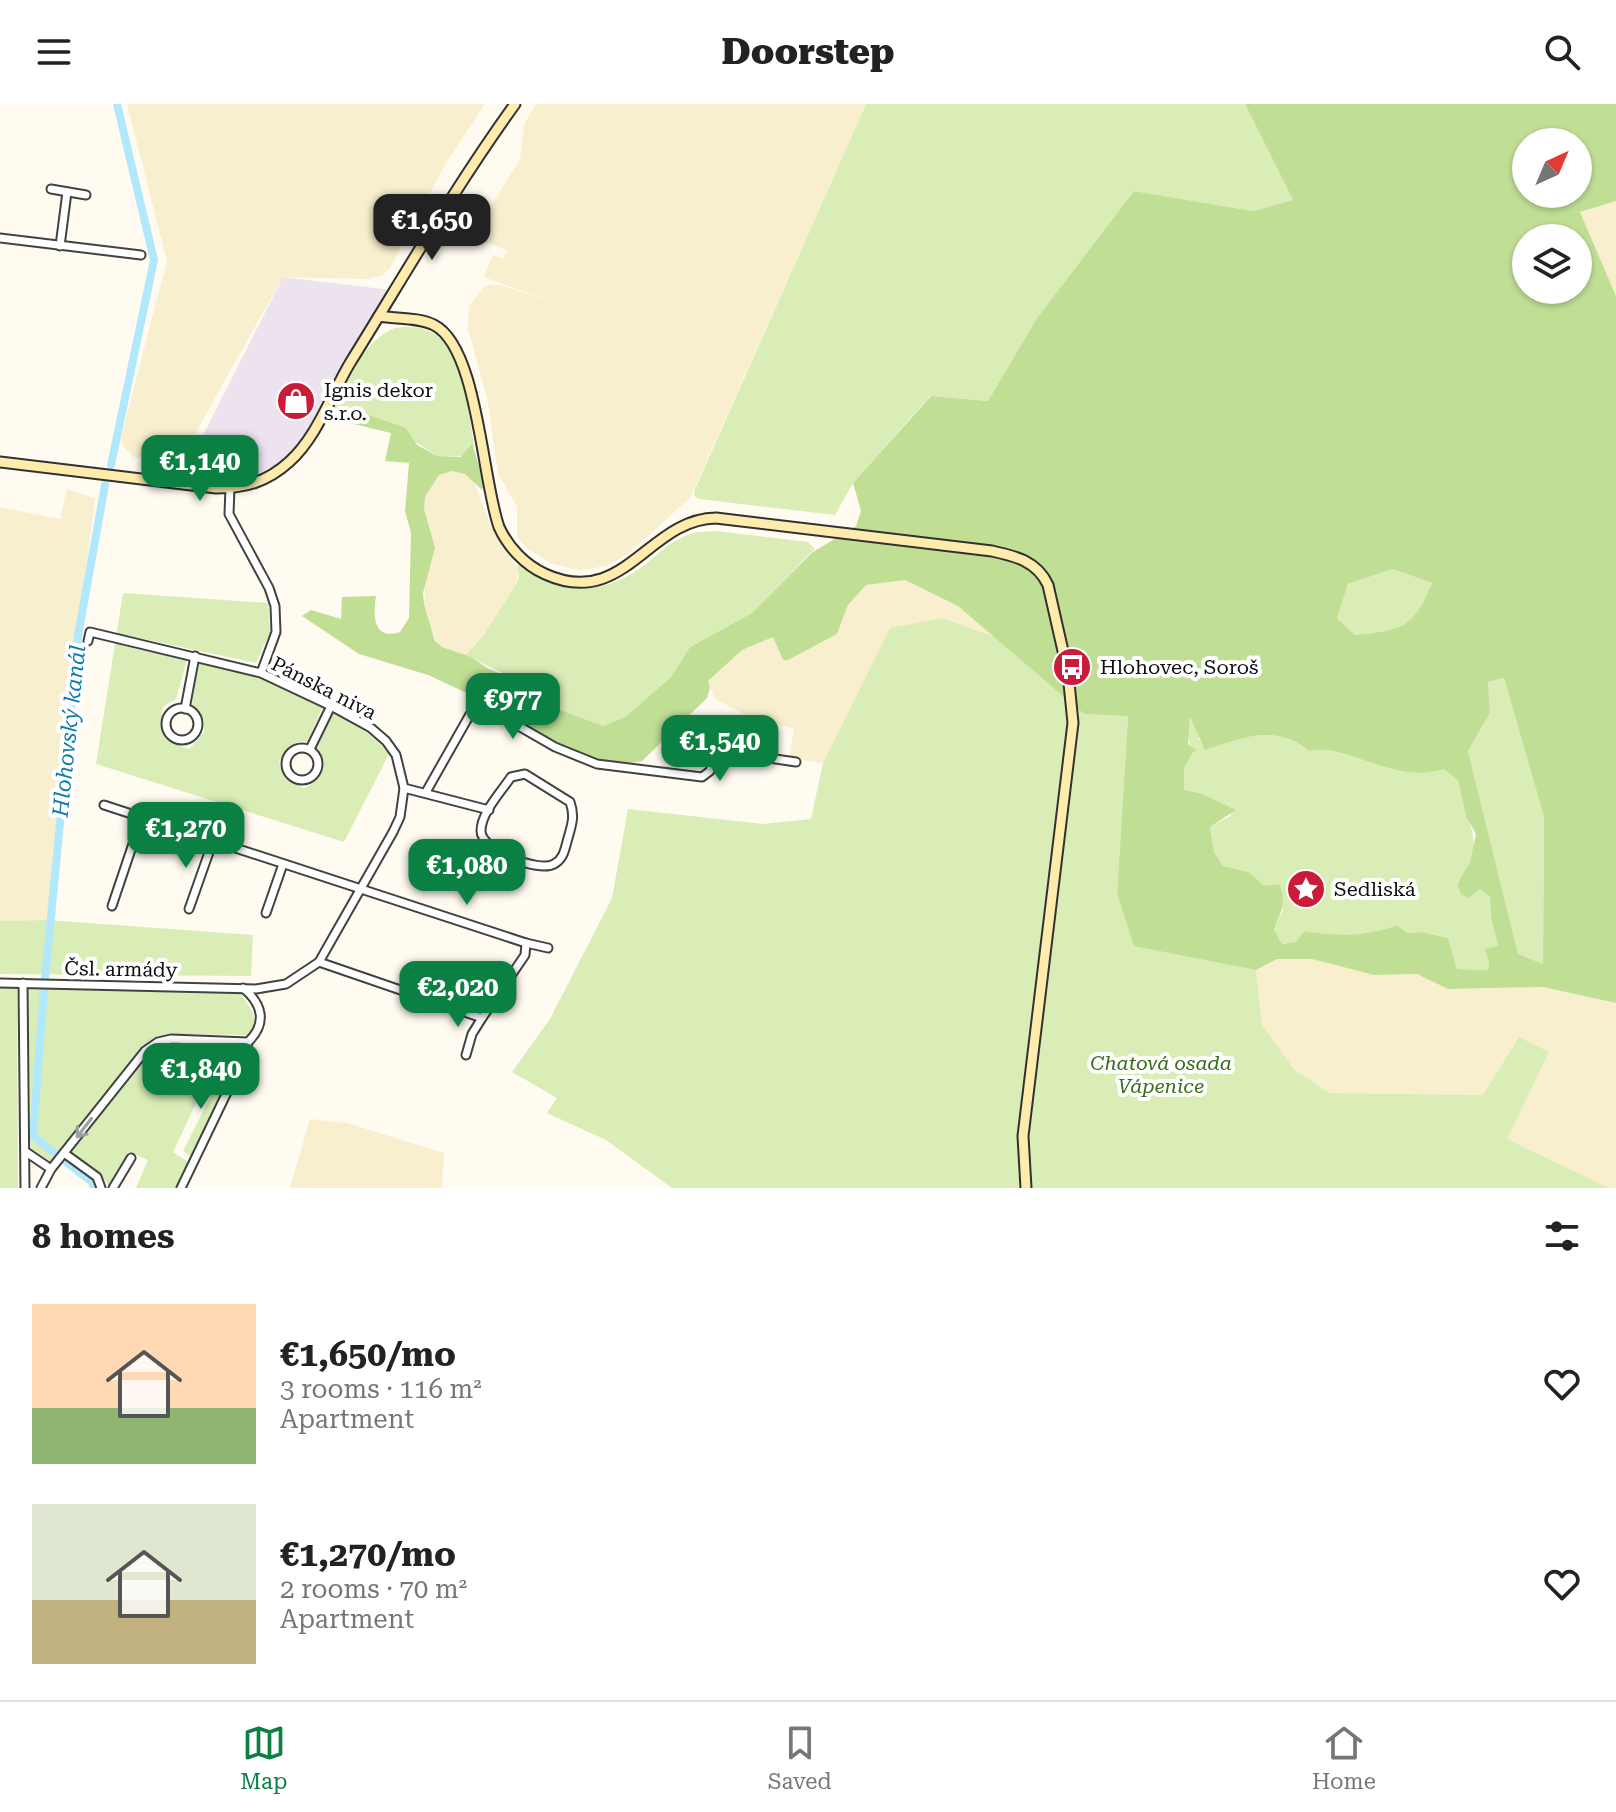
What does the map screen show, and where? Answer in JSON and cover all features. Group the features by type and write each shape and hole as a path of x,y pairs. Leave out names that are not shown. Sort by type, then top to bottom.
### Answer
{"main road":[{"path":"0,462 230,488 265,480 297,453 457,190 515,104"},
{"path":"379,316 426,322 441,329 453,341 466,371 499,527 524,560 554,578 588,581 611,577 676,529 711,518 992,551 1024,559 1042,574 1048,585 1068,673 1073,723 1023,1136 1026,1188"}],"street":[{"path":"51,189 86,195"},
{"path":"60,246 67,192"},
{"path":"0,238 141,255"},
{"path":"230,488 229,514 269,588 275,606 276,632 261,673"},
{"name":"Pánska niva","path":"88,641 90,632 261,673 371,728 396,755 404,788"},
{"path":"185,709 195,656"},
{"path":"426,792 477,702 569,754 615,768 640,768 702,777 710,771 715,750 796,762"},
{"path":"310,749 331,706"},
{"path":"185,709 197,719 198,729 191,738 180,740 168,731 167,722 175,710 185,709"},
{"path":"299,748 310,749 317,757 316,772 309,779 294,778 286,770 289,754 299,748"},
{"path":"525,774 570,802 574,815 563,857 552,866 539,867 491,849 482,840 481,828 489,810 511,777 525,774"},
{"path":"258,1007 270,987 297,980 319,962 400,817 404,788 489,810"},
{"path":"104,805 548,948"},
{"path":"112,906 142,817"},
{"path":"189,909 213,841"},
{"path":"266,913 283,864"},
{"path":"466,1055 472,1034 525,955 526,943"},
{"path":"319,962 482,1018"},
{"name":"Čsl. armády","path":"0,983 270,987"},
{"path":"23,983 25,1188"},
{"path":"181,1188 244,1057 248,1042 258,1033 262,1020 251,995 241,986"},
{"path":"41,1188 51,1169 145,1051 158,1042 248,1042"},
{"path":"26,1152 51,1169"},
{"path":"64,1153 97,1177 101,1188"},
{"path":"113,1188 131,1158"}],"shaded area":[{"path":"127,104 485,104 446,163 390,268 383,275 367,279 283,277 182,457 171,465 134,457 122,445 121,437 167,261"},
{"path":"536,104 866,104 690,498 629,553 609,565 589,569 577,570 550,563 528,549 517,537 517,507 498,474 488,402 468,329 469,306 486,285 500,285 559,305 484,277 493,255 503,259 507,250 462,234 457,226 465,216 488,211 520,159 524,124"},
{"path":"1616,201 1616,296 1592,240 1592,224 1585,224 1580,212"},
{"path":"283,277 391,290 291,456 255,478 227,486 182,477"},
{"path":"452,471 465,473 474,482 491,526 519,570 516,585 492,624 465,655 442,647 436,641 424,604 429,530 424,509 425,497 439,475"},
{"path":"67,489 95,498 61,771 47,920 0,921 0,507 60,519"},
{"path":"905,580 958,606 998,638 942,618 890,629 823,763 789,758 794,729 742,713 715,699 707,681 742,650 774,636 783,660 788,660 837,634 848,605 866,585"},
{"path":"1277,959 1312,959 1374,975 1417,974 1448,989 1543,987 1616,1003 1616,1188 1609,1188 1506,1139 1549,1052 1519,1037 1484,1095 1330,1093 1294,1069 1262,1025 1256,970"},
{"path":"310,1119 347,1123 444,1153 442,1188 290,1188"}],"green space":[{"path":"866,104 1245,104 1293,200 1253,211 1134,191 1037,318 988,401 930,396 853,483 835,515 699,499 694,496 695,489"},
{"path":"1245,104 1616,104 1616,201 1580,212 1585,224 1512,224 1512,304 1592,304 1592,240 1616,296 1616,1003 1543,987 1448,989 1417,974 1374,975 1312,959 1277,959 1256,970 1134,946 1117,894 1128,716 1084,714 958,606 905,580 866,585 848,605 837,634 788,660 783,660 773,637 742,650 708,681 710,688 707,698 642,761 617,765 559,747 486,702 428,675 359,654 302,616 311,610 341,619 342,597 376,596 375,618 384,633 400,632 409,618 411,533 405,511 409,463 385,461 391,433 329,418 335,407 345,407 406,428 417,445 437,456 461,457 472,443 484,484 482,490 465,474 452,471 439,475 425,497 424,509 435,548 423,593 435,641 442,647 471,657 487,668 538,690 558,709 603,726 625,717 671,677 690,647 752,613 813,552 856,526 861,511 853,483 931,396 988,401 1037,318 1134,191 1253,211 1293,200","holes":["1393,569 1432,583 1419,610 1395,628 1355,635 1337,618 1348,584","1504,678 1544,817 1543,964 1518,954 1468,751 1490,713 1488,682","1190,717 1205,750 1245,738 1271,735 1297,742 1309,751 1340,753 1406,772 1444,769 1458,780 1466,816 1476,834 1470,862 1457,885 1461,894 1468,898 1480,889 1490,897 1498,946 1485,949 1488,970 1457,969 1448,938 1422,932 1408,933 1397,925 1374,932 1351,934 1304,931 1296,942 1282,944 1274,929 1283,901 1279,884 1264,886 1249,872 1223,866 1214,852 1210,827 1236,810 1200,793 1184,790 1184,768 1193,752 1197,751 1188,744"]},
{"path":"395,328 418,328 436,335 449,348 464,385 475,448 470,444 464,456 437,456 414,441 335,407 366,351"},
{"path":"717,531 808,542 815,549 752,613 690,647 672,676 625,717 603,726 558,709 538,690 465,655 483,636 516,585 519,577 517,564 532,574 563,586 595,587 627,577 680,538"},
{"path":"1393,569 1432,583 1419,610 1395,628 1355,635 1337,618 1348,584"},
{"path":"123,593 268,603 270,632 256,663 135,637 134,649 187,660 176,699 163,707 162,715 163,729 169,739 181,746 189,749 204,733 204,720 192,704 199,663 258,677 322,708 307,742 293,744 279,762 285,776 300,786 305,788 317,780 323,770 323,760 317,747 333,713 377,741 389,754 344,842 96,764"},
{"name":"Chatová osada Vápenice","path":"942,618 998,638 1084,714 1128,715 1117,894 1134,945 1256,970 1262,1025 1294,1069 1330,1093 1483,1095 1519,1037 1549,1052 1507,1139 1609,1188 672,1188 606,1140 547,1113 557,1098 512,1072 550,1019 612,898 628,809 763,824 811,819 823,763 890,628"},
{"path":"1504,678 1544,817 1543,964 1518,955 1468,751 1490,713 1488,682"},
{"path":"1191,717 1199,740 1210,748 1214,744 1239,738 1275,736 1287,738 1309,751 1340,753 1405,772 1443,768 1458,779 1473,844 1467,869 1457,885 1461,894 1480,889 1490,897 1498,947 1488,970 1457,969 1448,938 1422,932 1408,933 1397,925 1374,932 1351,934 1304,931 1296,942 1282,944 1274,929 1283,910 1249,872 1223,866 1214,852 1210,827 1232,815 1200,793 1184,790 1184,768 1193,752 1187,736"},
{"path":"47,920 253,935 251,976 0,974 0,921"},
{"path":"0,988 17,988 18,1188 0,1188"},
{"path":"28,989 236,990 252,1011 254,1022 251,1035 170,1034 156,1037 142,1046 51,1162 31,1149"},
{"path":"161,1046 223,1046 173,1152 190,1163 176,1188 136,1188 148,1160 129,1152 109,1186 101,1175 71,1152 148,1055"},
{"path":"234,1050 240,1050 242,1055 192,1157 183,1151"}],"waterway":[{"name":"Hlohovský kanál","path":"111,465 154,260 117,104"},
{"name":"Hlohovský kanál","path":"45,979 78,636 105,485"},
{"name":"Hlohovský kanál","path":"44,988 33,1136 92,1182 94,1188"}],"place":[{"name":"Ignis dekor s.r.o.","path":"296,401"},
{"name":"Hlohovec, Soroš","path":"1072,667"},
{"name":"Sedliská","path":"1306,889"}]}
